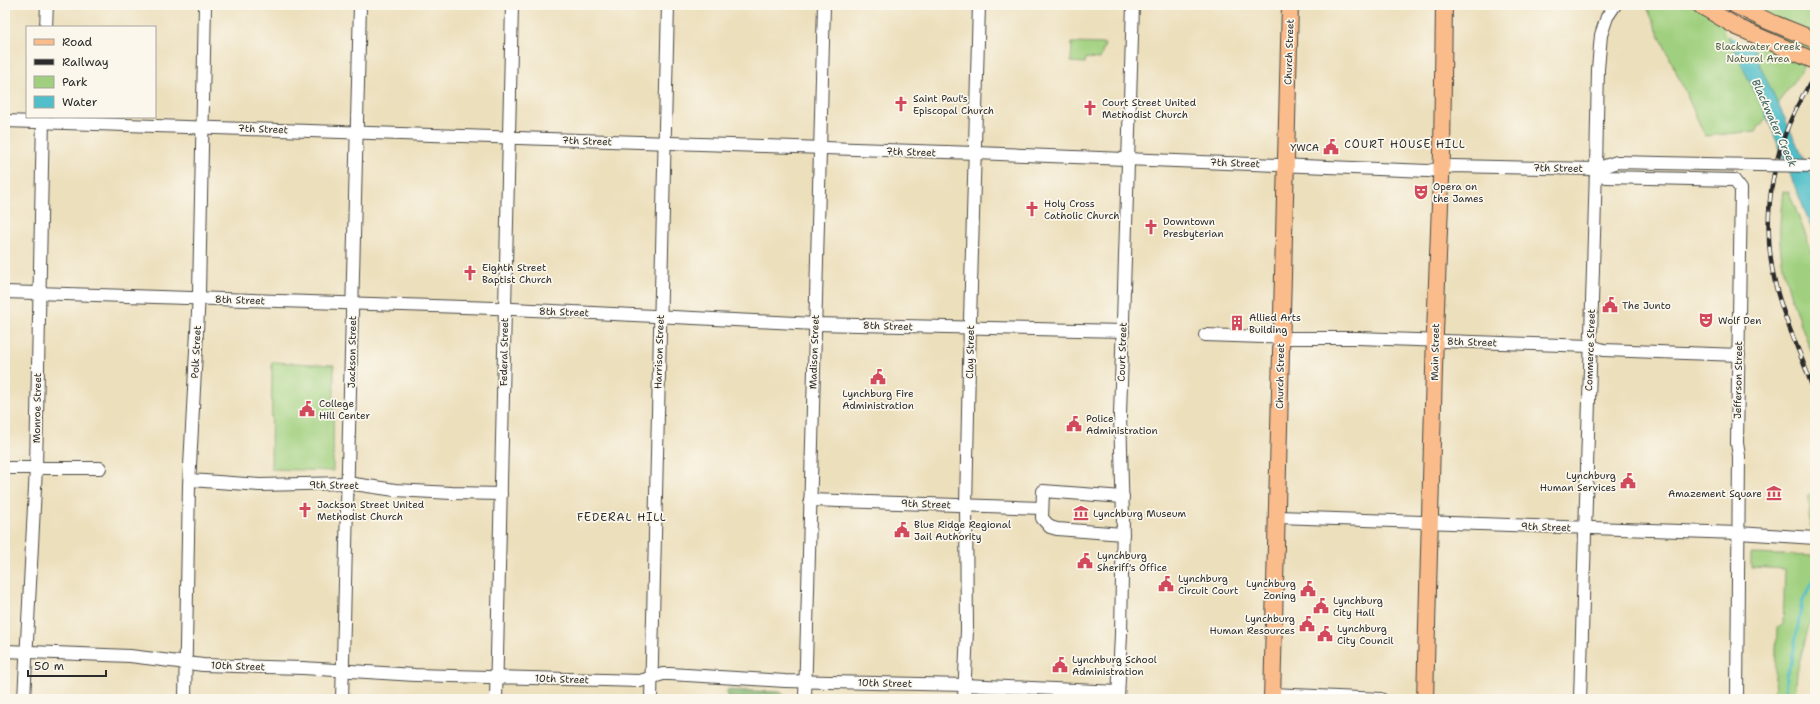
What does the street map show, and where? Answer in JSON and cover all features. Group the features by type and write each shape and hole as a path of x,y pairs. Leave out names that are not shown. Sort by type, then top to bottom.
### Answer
{"main road":[{"name":"Church Street","path":"1272,697 1278,517 1290,5"},
{"name":"Main Street","path":"1425,699 1441,168 1444,5"},
{"path":"1700,5 1744,30 1815,61"},
{"path":"1735,5 1768,22 1815,40"}],"street":[{"path":"46,26 47,5"},
{"name":"Polk Street","path":"185,699 190,480 198,298 203,127 205,5"},
{"name":"Jackson Street","path":"342,699 360,5"},
{"name":"Federal Street","path":"496,699 512,5"},
{"name":"Harrison Street","path":"650,699 668,5"},
{"name":"Madison Street","path":"805,699 824,5"},
{"name":"Clay Street","path":"964,699 967,630 966,506 979,5"},
{"name":"Court Street","path":"1118,696 1123,534 1120,415 1133,5"},
{"name":"Commerce Street","path":"1580,699 1599,52 1601,35 1607,17 1616,5"},
{"name":"7th Street","path":"5,121 42,120 665,144 976,153 1428,171 1453,166 1596,169 1617,162 1815,166"},
{"name":"Monroe Street","path":"24,699 36,468 42,120"},
{"name":"Jefferson Street","path":"1596,169 1606,178 1734,180 1740,188 1737,699"},
{"name":"8th Street","path":"5,292 504,309 815,324 1123,331"},
{"name":"8th Street","path":"1205,335 1281,338 1330,337 1435,340 1590,346 1604,350 1739,355"},
{"path":"5,468 100,468"},
{"name":"9th Street","path":"190,480 260,485 347,483 395,490 501,494"},
{"path":"1123,497 1043,491 1042,508 1042,518 1050,527 1057,529 1123,534"},
{"name":"9th Street","path":"810,500 1042,508"},
{"name":"9th Street","path":"1278,517 1738,533 1810,538"},
{"name":"10th Street","path":"5,651 130,656 187,662 342,672 635,681 670,674 805,681 965,685 1118,696"},
{"path":"1272,697 1381,699"}],"green space":[{"name":"Blackwater Creek Natural Area","path":"1646,5 1815,5 1815,38 1803,70 1756,131 1705,136"},
{"path":"1072,43 1105,44 1100,59 1086,58 1085,63 1071,62"},
{"path":"1783,191 1789,192 1815,260 1815,361 1790,294 1783,267 1780,222"},
{"path":"272,362 334,365 333,471 271,469"},
{"path":"1815,493 1815,527 1811,527 1808,517 1810,509 1807,496"},
{"path":"1751,554 1815,556 1815,602 1797,672 1795,699 1774,699 1777,627 1783,624 1785,569 1751,567"},
{"path":"727,690 781,692 788,699 727,699"}],"water":[{"name":"Blackwater Creek","path":"1717,5 1736,5 1762,70 1815,183 1815,236 1764,110 1733,48"}],"pier":[{"path":"1715,5 1739,5 1757,50 1726,35"}],"waterway":[{"path":"1785,699 1786,675 1792,661 1802,602 1815,579"}],"railway":[{"path":"1815,76 1801,99 1789,124 1780,150 1773,177 1769,232 1771,260 1776,287 1789,328 1806,368 1815,395"}],"place":[{"name":"Saint Paul's Episcopal Church","path":"901,104"},
{"name":"Court Street United Methodist Church","path":"1090,108"},
{"name":"YWCA","path":"1331,147"},
{"name":"Opera on the James","path":"1421,192"},
{"name":"Holy Cross Catholic Church","path":"1032,209"},
{"name":"Downtown Presbyterian","path":"1151,227"},
{"name":"Eighth Street Baptist Church","path":"470,273"},
{"name":"The Junto","path":"1610,305"},
{"name":"Wolf Den","path":"1706,320"},
{"name":"Allied Arts Building","path":"1237,323"},
{"name":"Lynchburg Fire Administration","path":"878,377"},
{"name":"College Hill Center","path":"307,409"},
{"name":"Police Administration","path":"1074,424"},
{"name":"Lynchburg Human Services","path":"1628,481"},
{"name":"Amazement Square","path":"1774,493"},
{"name":"Jackson Street United Methodist Church","path":"305,510"},
{"name":"Lynchburg Museum","path":"1081,513"},
{"name":"Blue Ridge Regional Jail Authority","path":"902,530"},
{"name":"Lynchburg Sheriff's Office","path":"1085,561"},
{"name":"Lynchburg Circuit Court","path":"1166,584"},
{"name":"Lynchburg Zoning","path":"1308,589"},
{"name":"Lynchburg City Hall","path":"1321,606"},
{"name":"Lynchburg Human Resources","path":"1307,624"},
{"name":"Lynchburg City Council","path":"1325,634"},
{"name":"Lynchburg School Administration","path":"1060,665"}],"district":[{"name":"COURT HOUSE HILL","path":"1405,144"},
{"name":"FEDERAL HILL","path":"622,517"}]}
